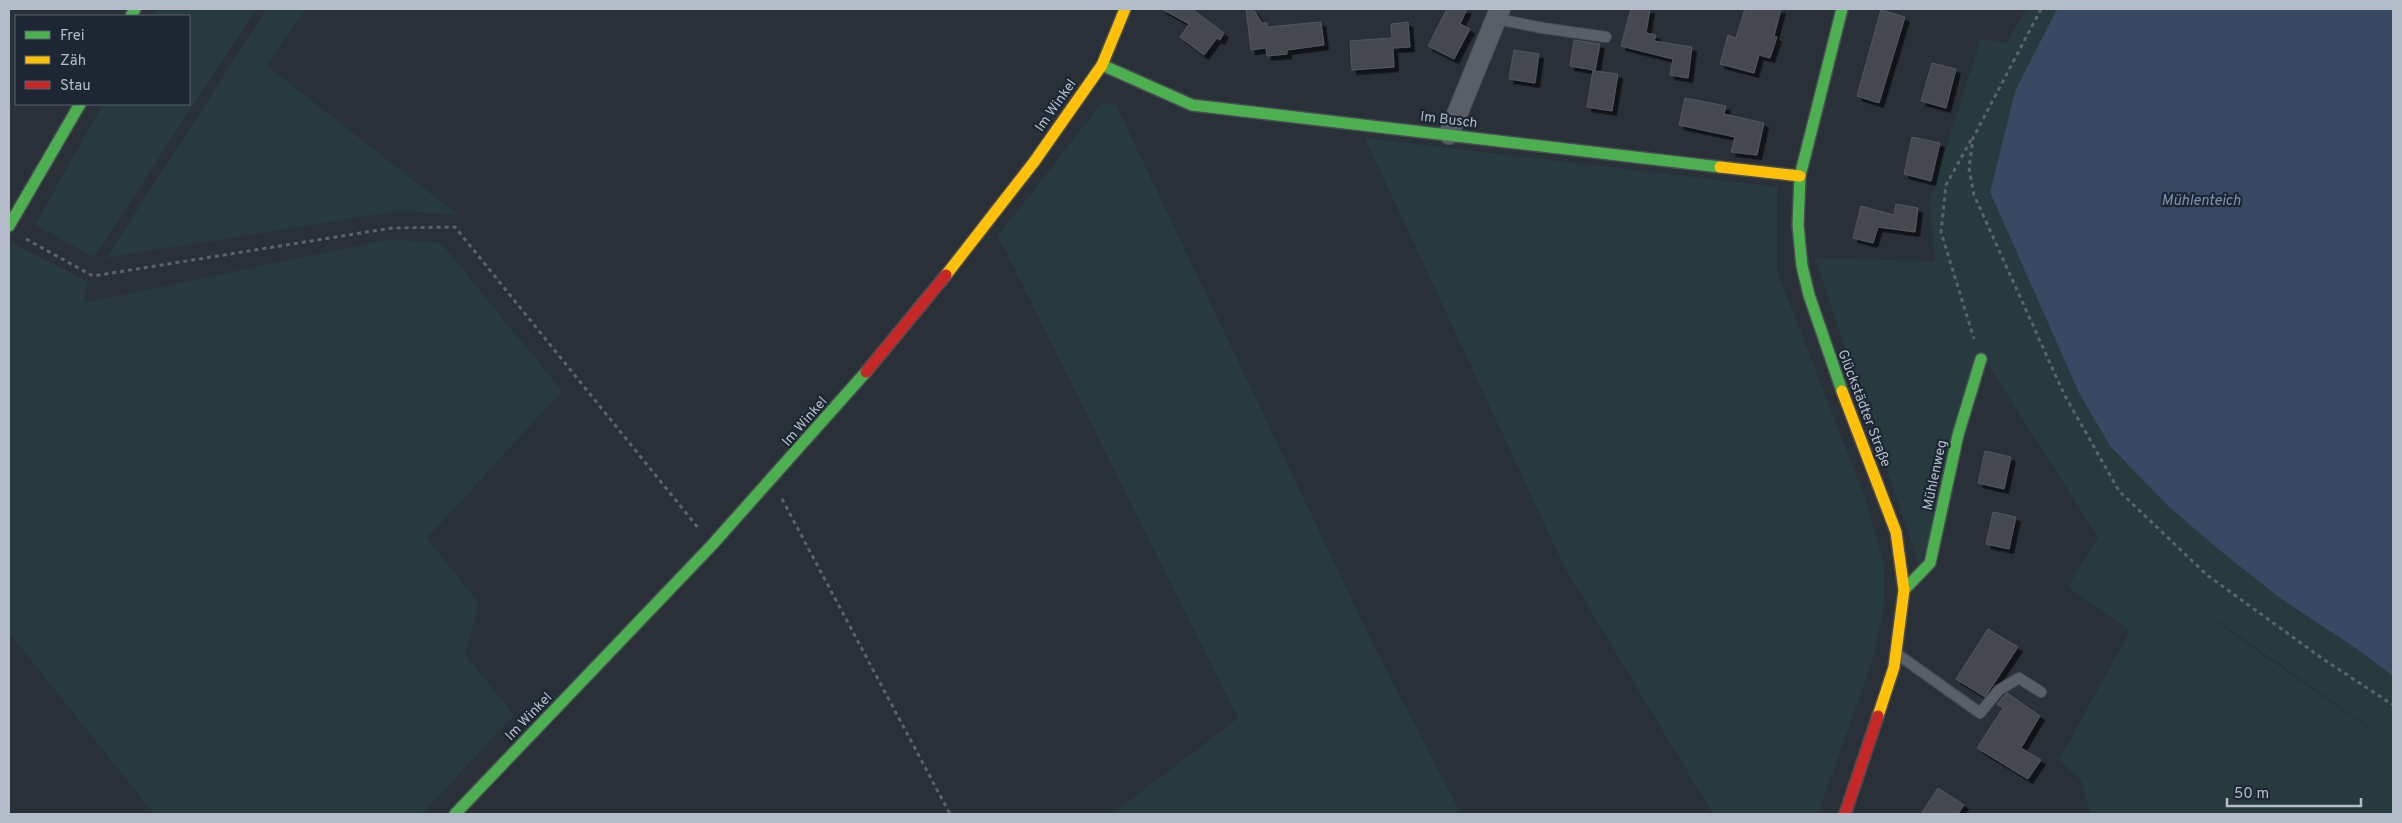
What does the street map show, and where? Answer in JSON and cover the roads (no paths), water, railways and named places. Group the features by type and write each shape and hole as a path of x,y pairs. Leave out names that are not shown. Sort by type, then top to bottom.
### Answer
{"street":[{"name":"Im Winkel","path":"455,814 712,545 850,391 961,257 1034,162 1102,65 1125,9"},
{"name":"Glückstädter Straße","path":"1842,9 1800,176 1798,225 1802,266 1809,295 1833,366 1896,532 1904,590 1894,666 1845,814"},
{"path":"1449,134 1498,14"},
{"name":"Im Busch","path":"1102,65 1192,105 1800,176"},
{"path":"13,230 79,105"},
{"name":"Mühlenweg","path":"1904,590 1930,563 1958,435 1981,359"}],"lane":[{"path":"1498,14 1543,28 1606,37"},
{"path":"1896,653 1980,713 1999,690 2019,678 2041,692"}],"water":[{"name":"Mühlenteich","path":"2057,9 2393,9 2393,676 2357,649 2281,599 2168,506 2110,446 2079,393 1990,192 2015,91"}]}
